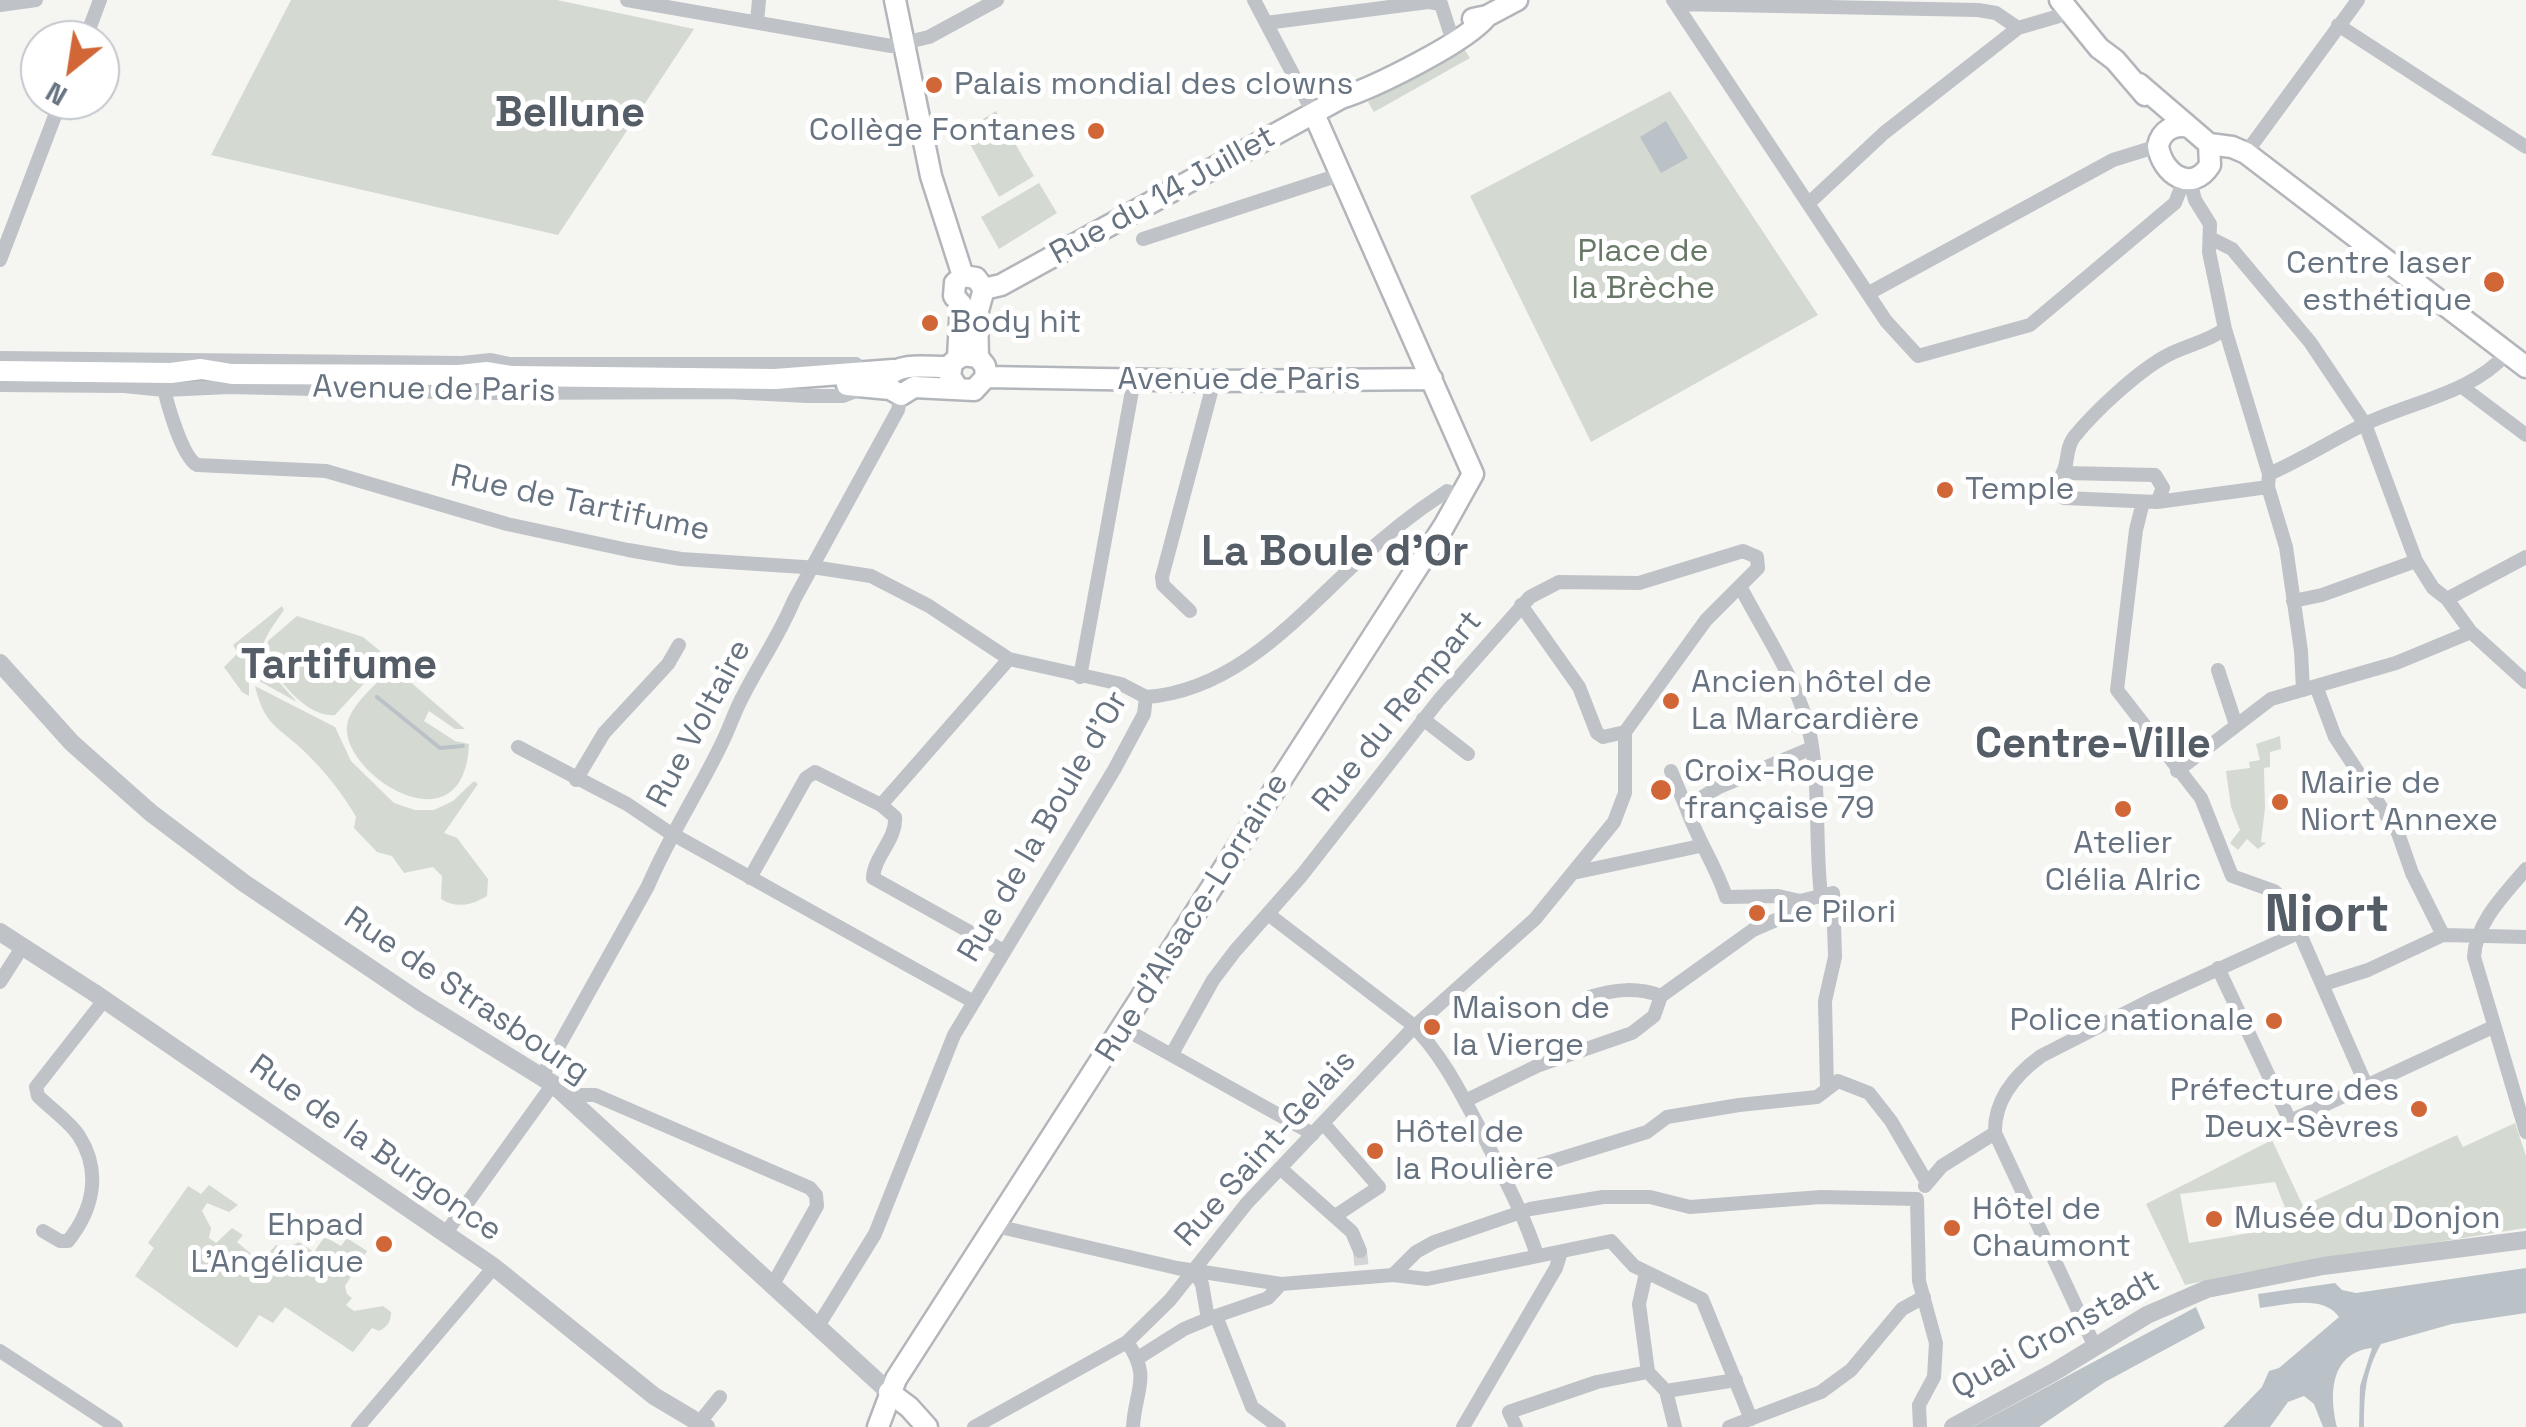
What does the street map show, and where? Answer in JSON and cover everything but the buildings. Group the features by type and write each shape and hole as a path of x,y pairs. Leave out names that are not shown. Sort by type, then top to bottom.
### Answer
{"main road":[{"path":"895,0 931,176 963,276 976,278 966,369"},
{"name":"Rue du 14 Juillet","path":"1341,98 1354,84 1488,10 1517,0"},
{"path":"2066,2 2099,48 2188,127 2209,154 2237,162 2254,160 2526,367"},
{"name":"Rue du 14 Juillet","path":"975,298 1341,98 1360,92 1456,40 1488,10"},
{"path":"2139,84 2160,115 2160,140 2167,168 2187,180 2201,177 2209,154"},
{"path":"1314,114 1432,378"},
{"path":"2160,140 2177,126 2188,127"},
{"name":"Avenue de Paris","path":"3,369 166,379 201,369 232,374 449,371 512,376 672,372 747,378 771,372 900,379"},
{"name":"Avenue de Paris","path":"771,372 807,385 866,386 966,369 1134,380 1432,378"},
{"name":"Rue d'Alsace-Lorraine","path":"878,1427 889,1392 1461,497 1473,474 1432,378"},
{"path":"909,1407 906,1396 911,1360"},
{"path":"889,1392 927,1427"}],"street":[{"path":"0,5 36,0"},
{"path":"627,0 883,45 904,44 929,36 988,2"},
{"path":"757,22 759,0"},
{"path":"1254,0 1314,114"},
{"path":"1981,0 2018,28"},
{"path":"2254,160 2338,25 2358,0"},
{"path":"1266,23 1428,2 1441,4 1450,32"},
{"path":"1675,2 1996,13"},
{"path":"1675,2 1886,321 1910,350 1924,356 2030,325 2175,203 2187,180"},
{"path":"1810,204 1884,133 2018,28 2059,16 2066,2"},
{"path":"2338,25 2524,141"},
{"path":"0,260 54,120"},
{"path":"1869,293 2113,160 2160,140"},
{"path":"1143,239 1342,174"},
{"path":"2187,180 2210,224 2209,252 2224,329 2286,546 2310,688 2351,766 2398,832 2412,873 2443,935"},
{"path":"2210,238 2232,249 2310,342 2365,424 2416,561 2433,588 2471,632 2526,682"},
{"path":"2224,329 2213,338 2166,355 2072,440 2065,472 2059,479 2058,490 2064,498 2150,502 2269,480 2365,424 2461,386 2498,363 2507,352"},
{"name":"Avenue de Paris","path":"3,369 449,371 491,360 672,372 771,372"},
{"name":"Avenue de Paris","path":"166,379 229,388 825,396 854,394 866,386"},
{"name":"Rue de Tartifume","path":"166,379 187,456 197,465 326,472 507,524 628,550 694,560 847,572 884,581 1009,659 1121,684 1146,697"},
{"name":"Rue Voltaire","path":"445,1234 547,1080 648,886 657,860 898,410 900,379"},
{"path":"1080,677 1134,380"},
{"path":"1190,611 1163,585 1162,577 1214,381"},
{"path":"2461,386 2526,435"},
{"path":"2065,472 2155,475 2162,488 2136,530 2117,690 2201,798 2232,876 2281,897 2324,984 2366,1085"},
{"name":"Rue de la Boule d'Or","path":"818,1326 875,1234 933,1084 972,1001 1128,746 1144,714 1146,697 1190,687 1251,658 1406,520 1448,491 1461,497"},
{"name":"Rue du Rempart","path":"1172,1054 1213,980 1302,875 1423,719 1521,605 1559,582 1639,583 1743,550 1757,558 1758,568 1740,586"},
{"path":"2446,599 2526,557"},
{"path":"2293,601 2322,595 2416,561"},
{"path":"1521,605 1579,687 1596,733 1603,737 1625,732 1706,620 1740,586 1800,702 1812,748 1835,956 1825,1001 1827,1088"},
{"path":"2177,771 2271,699 2396,663 2471,632"},
{"path":"576,780 604,733 668,664 679,644"},
{"path":"882,805 1009,659"},
{"name":"Rue de Strasbourg","path":"0,663 72,743 150,813 244,882 569,1098 889,1392"},
{"path":"2218,670 2236,725"},
{"path":"1423,719 1468,754"},
{"name":"Rue Saint-Gelais","path":"974,1427 1127,1342 1170,1300 1247,1202 1414,1027 1535,920 1614,822 1625,794 1625,732"},
{"path":"518,748 627,804 672,834 972,1001"},
{"path":"1686,807 1719,786 1812,748"},
{"path":"1671,771 1700,846 1720,878 1726,897 1778,896 1800,900 1827,894"},
{"path":"750,878 810,774 820,773 882,805 895,817 896,826 874,869 874,878 1004,951"},
{"path":"1573,873 1700,846"},
{"path":"2526,869 2486,920 2477,937 2474,958 2526,1132"},
{"path":"1466,1101 1537,1066 1632,1033 1654,1016 1661,996 1752,930 1785,916 1800,900"},
{"path":"1268,914 1414,1027 1466,1101 1522,1212 1537,1255"},
{"name":"Rue de la Burgonce","path":"0,932 494,1267 654,1396 702,1425"},
{"path":"2095,1347 1995,1133 1995,1118 2004,1093 2029,1064 2057,1047 2298,933"},
{"path":"2324,984 2368,970 2443,935 2526,937"},
{"path":"0,982 22,946"},
{"path":"2218,968 2287,1119 2293,1120 2493,1027"},
{"path":"1590,998 1642,989 1661,996"},
{"path":"42,1231 68,1241 87,1214 93,1189 82,1141 38,1096 36,1087 105,1000"},
{"path":"1123,1028 1318,1128 1379,1187 1335,1216"},
{"path":"1504,1176 1648,1132 1666,1118 1817,1097 1838,1081 1869,1093 1891,1121 1926,1181"},
{"path":"569,1098 595,1095 810,1188 817,1206 772,1286"},
{"path":"1920,1427 1919,1405 1934,1377 1936,1358 1933,1327 1919,1281 1917,1199 1926,1181 1942,1166 1995,1133"},
{"path":"1280,1168 1357,1238 1360,1250"},
{"path":"1393,1276 1416,1252 1434,1242 1522,1212 1603,1197 1630,1196 1690,1207 1821,1197 1917,1199"},
{"path":"996,1226 1193,1270 1281,1284 1362,1275 1427,1278 1610,1242 1634,1266 1702,1299 1751,1419"},
{"name":"Quai Cronstadt","path":"1953,1427 2146,1314 2225,1283 2526,1240"},
{"path":"1463,1427 1562,1252"},
{"path":"358,1427 494,1267"},
{"path":"1193,1270 1252,1407 1279,1427 1296,1427"},
{"path":"1646,1273 1640,1304 1648,1372 1666,1390 1675,1427"},
{"path":"1138,1358 1212,1317 1268,1298 1281,1284"},
{"path":"1729,1427 1821,1392 1851,1370 1902,1308 1924,1297"},
{"path":"1127,1342 1138,1358 1143,1377 1134,1427"},
{"path":"0,1351 116,1427"},
{"path":"1478,1404 1509,1412 1597,1382 1648,1372"},
{"path":"1666,1390 1736,1380"},
{"path":"702,1425 720,1397"},
{"path":"1509,1412 1516,1427"}],"green space":[{"path":"291,0 557,0 694,29 558,235 211,155"},
{"path":"1464,49 1470,58 1374,112 1368,102"},
{"name":"Place de la Brèche","path":"1670,91 1818,315 1591,442 1470,196"},
{"path":"996,111 1034,176 999,197 963,131"},
{"path":"1039,183 1057,213 999,249 981,217"},
{"path":"282,606 284,610 265,640 262,659 297,702 252,677 249,696 224,667 238,653 233,645"},
{"path":"297,616 363,637 385,655 383,663 335,715 304,704 285,686 266,656 268,641"},
{"path":"393,667 465,729 455,729 429,711 424,721 455,741 469,744 462,777 446,795 425,799 401,793 378,779 360,761 349,740 351,713"},
{"path":"255,686 335,727 351,761 394,803 415,810 434,810 453,801 474,781 478,784 444,833 457,838 488,879 487,896 464,905 447,902 441,899 442,876 433,867 404,873 392,856 377,852 354,828 356,817 334,784 268,719"},
{"path":"2280,736 2281,749 2270,752 2270,767 2264,768 2261,842 2266,843 2258,849 2247,839 2238,850 2230,843 2240,830 2231,807 2226,771 2250,768 2249,762 2260,760 2256,744"},
{"path":"2515,1123 2526,1156 2526,1228 2185,1285 2146,1204 2272,1140 2303,1206 2457,1135 2463,1147","holes":["2275,1182 2292,1226 2189,1243 2180,1194"]},
{"path":"209,1185 238,1205 229,1212 207,1203 202,1211 211,1228 209,1238 216,1243 232,1228 243,1235 237,1242 255,1257 261,1251 267,1255 276,1245 286,1248 299,1242 314,1252 327,1238 341,1246 347,1238 367,1251 345,1286 352,1298 346,1305 354,1311 383,1306 391,1312 388,1324 379,1331 372,1328 353,1352 285,1307 273,1323 259,1315 237,1348 135,1276 154,1248 148,1243 188,1186 201,1194"}],"shaded area":[{"path":"1666,121 1688,158 1661,173 1640,137"},
{"path":"2526,1268 2526,1313 2452,1324 2381,1344 2367,1384 2364,1427 2359,1427 2360,1386 2372,1348 2358,1351 2340,1366 2333,1389 2337,1427 2323,1427 2314,1404 2304,1396 2288,1402 2270,1427 2223,1427 2262,1387 2269,1371 2279,1368 2339,1317 2314,1303 2260,1308 2258,1294 2335,1283 2342,1290 2356,1293"},
{"path":"2196,1307 2205,1328 2105,1382 2039,1427 1972,1427"}],"waterway":[{"path":"377,697 440,748 463,746"}],"tunnel":[{"path":"1360,1251 1362,1271"}],"place":[{"name":"Palais mondial des clowns","path":"934,85"},
{"name":"Collège Fontanes","path":"1096,131"},
{"name":"Centre laser esthétique","path":"2494,282"},
{"name":"Body hit","path":"930,323"},
{"name":"Temple","path":"1945,490"},
{"name":"Ancien hôtel de La Marcardière","path":"1671,701"},
{"name":"Croix-Rouge française 79","path":"1661,790"},
{"name":"Mairie de Niort Annexe","path":"2280,802"},
{"name":"Atelier Clélia Alric","path":"2123,809"},
{"name":"Le Pilori","path":"1757,913"},
{"name":"Police nationale","path":"2274,1021"},
{"name":"Maison de la Vierge","path":"1432,1027"},
{"name":"Préfecture des Deux-Sèvres","path":"2419,1109"},
{"name":"Hôtel de la Roulière","path":"1375,1151"},
{"name":"Musée du Donjon","path":"2214,1219"},
{"name":"Hôtel de Chaumont","path":"1952,1228"},
{"name":"Ehpad L'Angélique","path":"384,1244"}],"district":[{"name":"Bellune","path":"570,115"},
{"name":"La Boule d'Or","path":"1335,554"},
{"name":"Tartifume","path":"339,667"},
{"name":"Centre-Ville","path":"2093,746"},
{"name":"Niort","path":"2327,917"}]}
